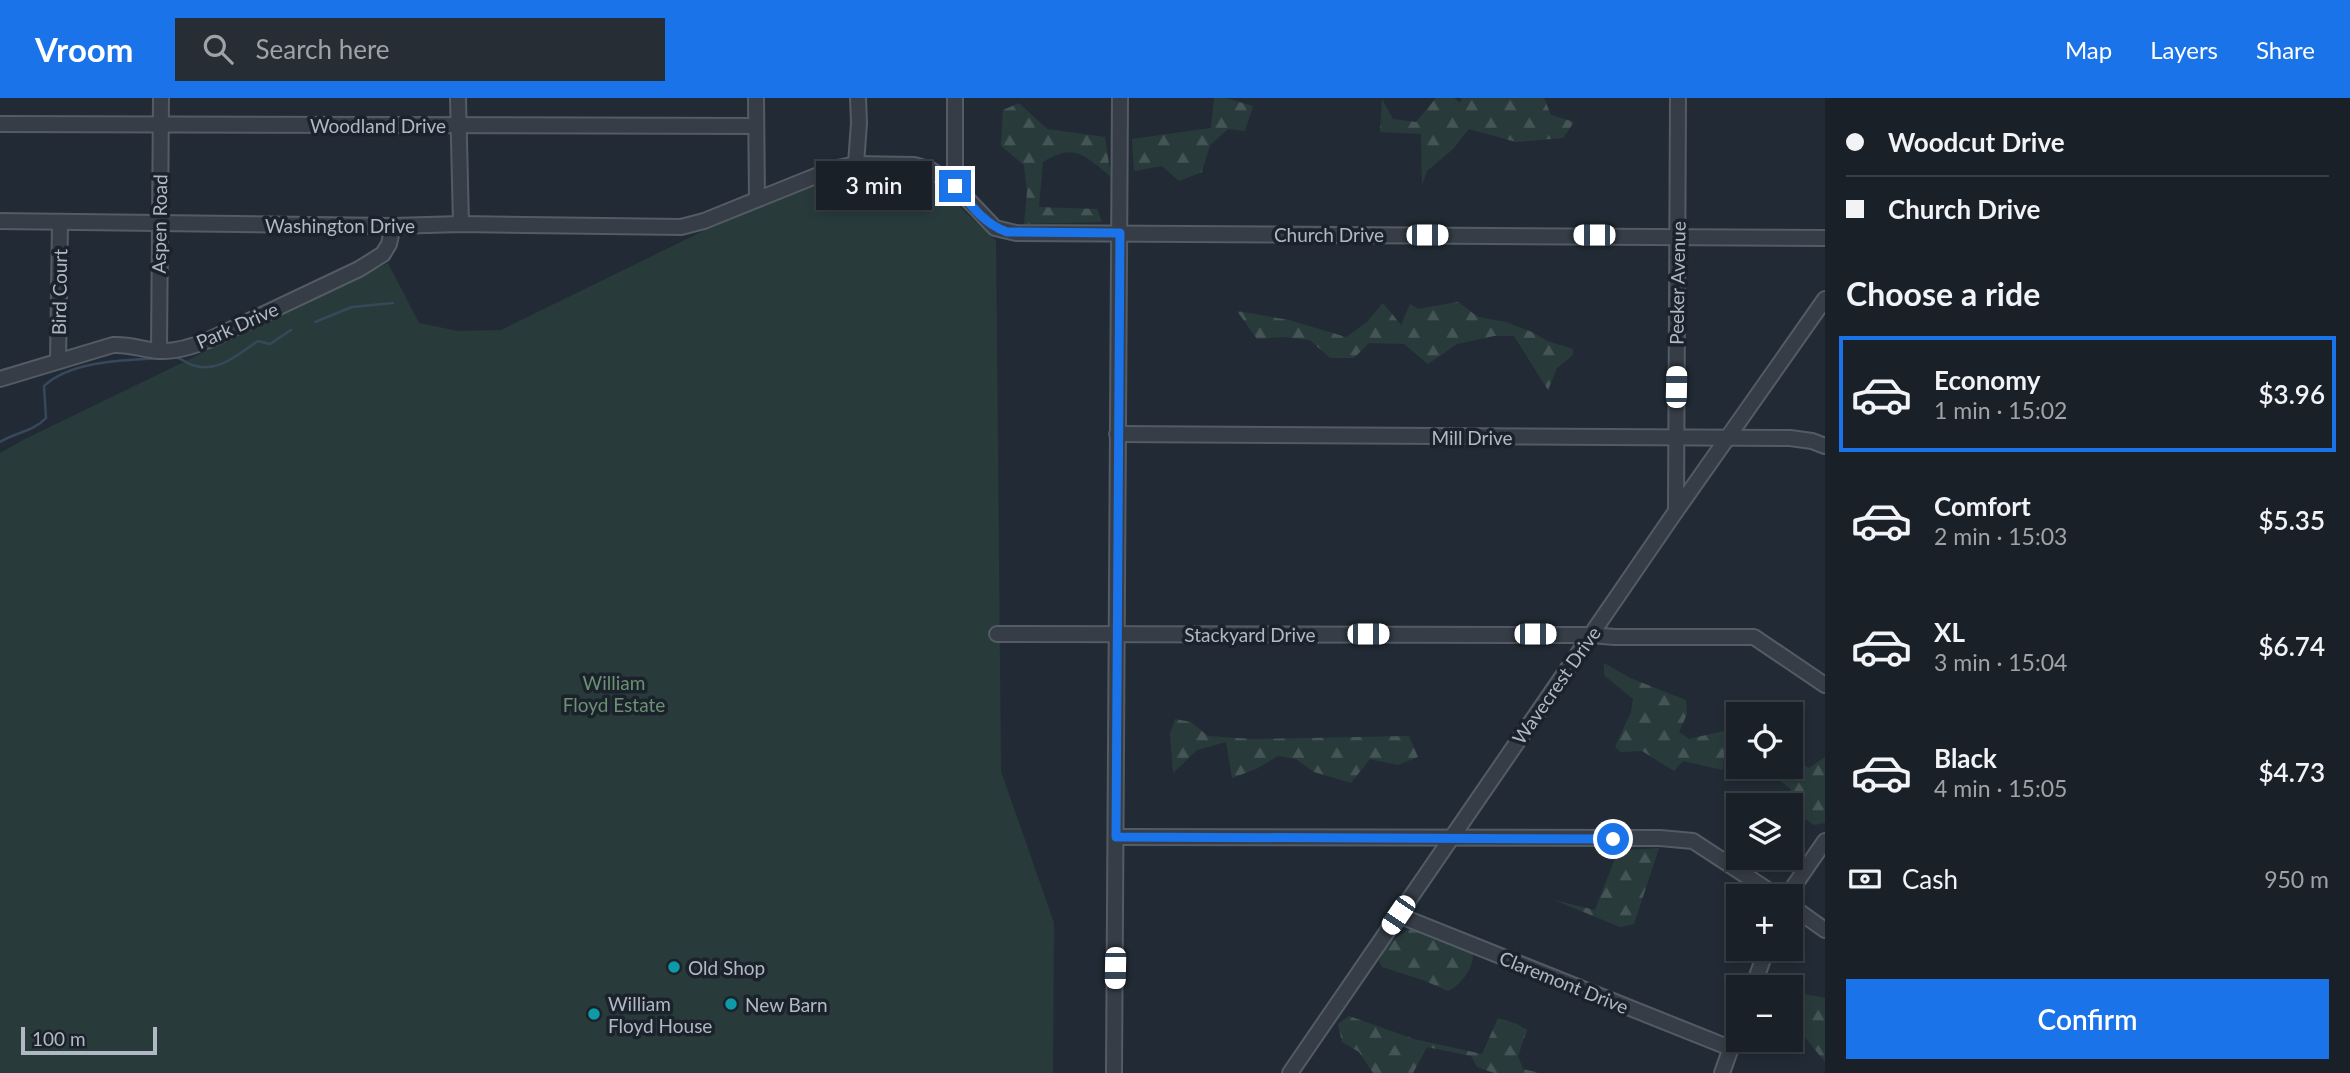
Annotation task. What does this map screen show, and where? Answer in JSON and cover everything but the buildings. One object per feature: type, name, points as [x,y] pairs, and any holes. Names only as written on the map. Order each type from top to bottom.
[{"type":"street","name":"Aspen Road","points":[[159,351],[161,98]]},
{"type":"street","points":[[458,98],[461,224]]},
{"type":"street","points":[[756,98],[757,199]]},
{"type":"street","points":[[856,164],[858,98]]},
{"type":"street","points":[[955,98],[955,186]]},
{"type":"street","points":[[1114,1073],[1120,98]]},
{"type":"street","name":"Peeker Avenue","points":[[1676,511],[1678,98]]},
{"type":"street","name":"Woodland Drive","points":[[0,124],[756,126]]},
{"type":"street","name":"Church Drive","points":[[757,199],[833,169],[856,164],[914,165],[931,170],[955,186],[985,220],[995,228],[1007,232],[1825,238]]},
{"type":"street","name":"Washington Drive","points":[[0,221],[681,227],[704,221],[757,199]]},
{"type":"street","name":"Bird Court","points":[[58,361],[60,223]]},
{"type":"street","name":"Park Drive","points":[[0,379],[113,345],[130,344],[159,351],[192,346],[209,340],[359,269],[383,254],[389,244],[393,226]]},
{"type":"street","name":"Wavecrest Drive","points":[[1290,1073],[1590,635],[1825,299]]},
{"type":"street","name":"Mill Drive","points":[[1118,434],[1790,438],[1812,440],[1825,446]]},
{"type":"street","name":"Stackyard Drive","points":[[997,634],[1755,637],[1825,685]]},
{"type":"street","points":[[1116,837],[1660,838],[1693,841],[1759,884]]},
{"type":"street","points":[[1795,884],[1825,841]]},
{"type":"street","points":[[1803,914],[1825,930]]},
{"type":"street","name":"Claremont Drive","points":[[1398,915],[1726,1046]]},
{"type":"street","points":[[1722,1073],[1729,1052]]},
{"type":"green space","points":[[1214,98],[1225,98],[1253,106],[1245,131],[1228,129],[1210,145],[1202,172],[1179,181],[1162,166],[1134,171],[1132,139],[1211,128]]},
{"type":"green space","points":[[1436,98],[1454,98],[1460,103],[1462,98],[1544,98],[1551,115],[1574,122],[1563,138],[1516,142],[1469,129],[1453,149],[1427,171],[1422,185],[1421,134],[1380,132],[1382,99],[1393,119],[1416,122]]},
{"type":"green space","points":[[1019,103],[1047,129],[1105,137],[1111,177],[1079,154],[1072,152],[1054,156],[1043,162],[1039,207],[1097,209],[1102,222],[1024,224],[1027,192],[1024,165],[1001,146],[1003,110]]},
{"type":"green space","name":"William Floyd Estate","points":[[904,171],[926,175],[996,241],[1001,771],[1054,923],[1053,1073],[0,1073],[0,453],[388,263],[419,323],[458,331],[501,330],[738,214],[837,173]]},
{"type":"green space","points":[[1458,302],[1478,317],[1506,322],[1547,341],[1573,349],[1573,355],[1557,368],[1548,390],[1514,336],[1494,336],[1457,344],[1428,364],[1404,344],[1369,343],[1354,358],[1330,358],[1310,340],[1284,337],[1257,339],[1237,311],[1289,320],[1346,337],[1366,323],[1383,303],[1401,325],[1410,304],[1418,309]]},
{"type":"green space","points":[[1604,663],[1630,678],[1686,700],[1687,714],[1679,732],[1689,739],[1726,730],[1723,770],[1683,761],[1674,771],[1642,751],[1621,752],[1615,747],[1631,712],[1633,699],[1604,675]]},
{"type":"green space","points":[[1175,719],[1191,722],[1208,736],[1253,739],[1409,736],[1418,757],[1398,765],[1370,759],[1351,783],[1314,772],[1296,759],[1278,756],[1256,769],[1232,778],[1226,742],[1197,750],[1173,773],[1170,734]]},
{"type":"green space","points":[[1825,757],[1825,823],[1814,825],[1803,819],[1803,793],[1790,793],[1791,789],[1777,779],[1803,779],[1803,764],[1809,768]]},
{"type":"green space","points":[[1659,848],[1634,924],[1620,927],[1554,900],[1595,910],[1618,851]]},
{"type":"green space","points":[[1409,929],[1473,954],[1469,971],[1457,985],[1448,991],[1382,967],[1379,961],[1387,946]]},
{"type":"green space","points":[[1803,994],[1825,998],[1825,1062],[1804,1036]]},
{"type":"green space","points":[[1349,1016],[1414,1039],[1482,1054],[1498,1018],[1527,1030],[1518,1056],[1523,1069],[1540,1073],[1494,1073],[1477,1067],[1471,1056],[1427,1047],[1413,1073],[1373,1073],[1359,1052],[1342,1042],[1338,1024]]},
{"type":"waterway","points":[[315,322],[352,307],[393,303]]},
{"type":"waterway","points":[[172,357],[201,367],[219,365],[258,341],[270,344],[291,330]]},
{"type":"waterway","points":[[0,442],[36,426],[46,418],[44,386],[56,377],[101,363],[165,358]]},
{"type":"place","name":"Old Shop","points":[[674,967]]},
{"type":"place","name":"New Barn","points":[[731,1004]]},
{"type":"place","name":"William Floyd House","points":[[594,1014]]},
{"type":"route","points":[[955,186],[985,220],[995,228],[1007,232],[1120,233],[1116,837],[1613,839]]}]
